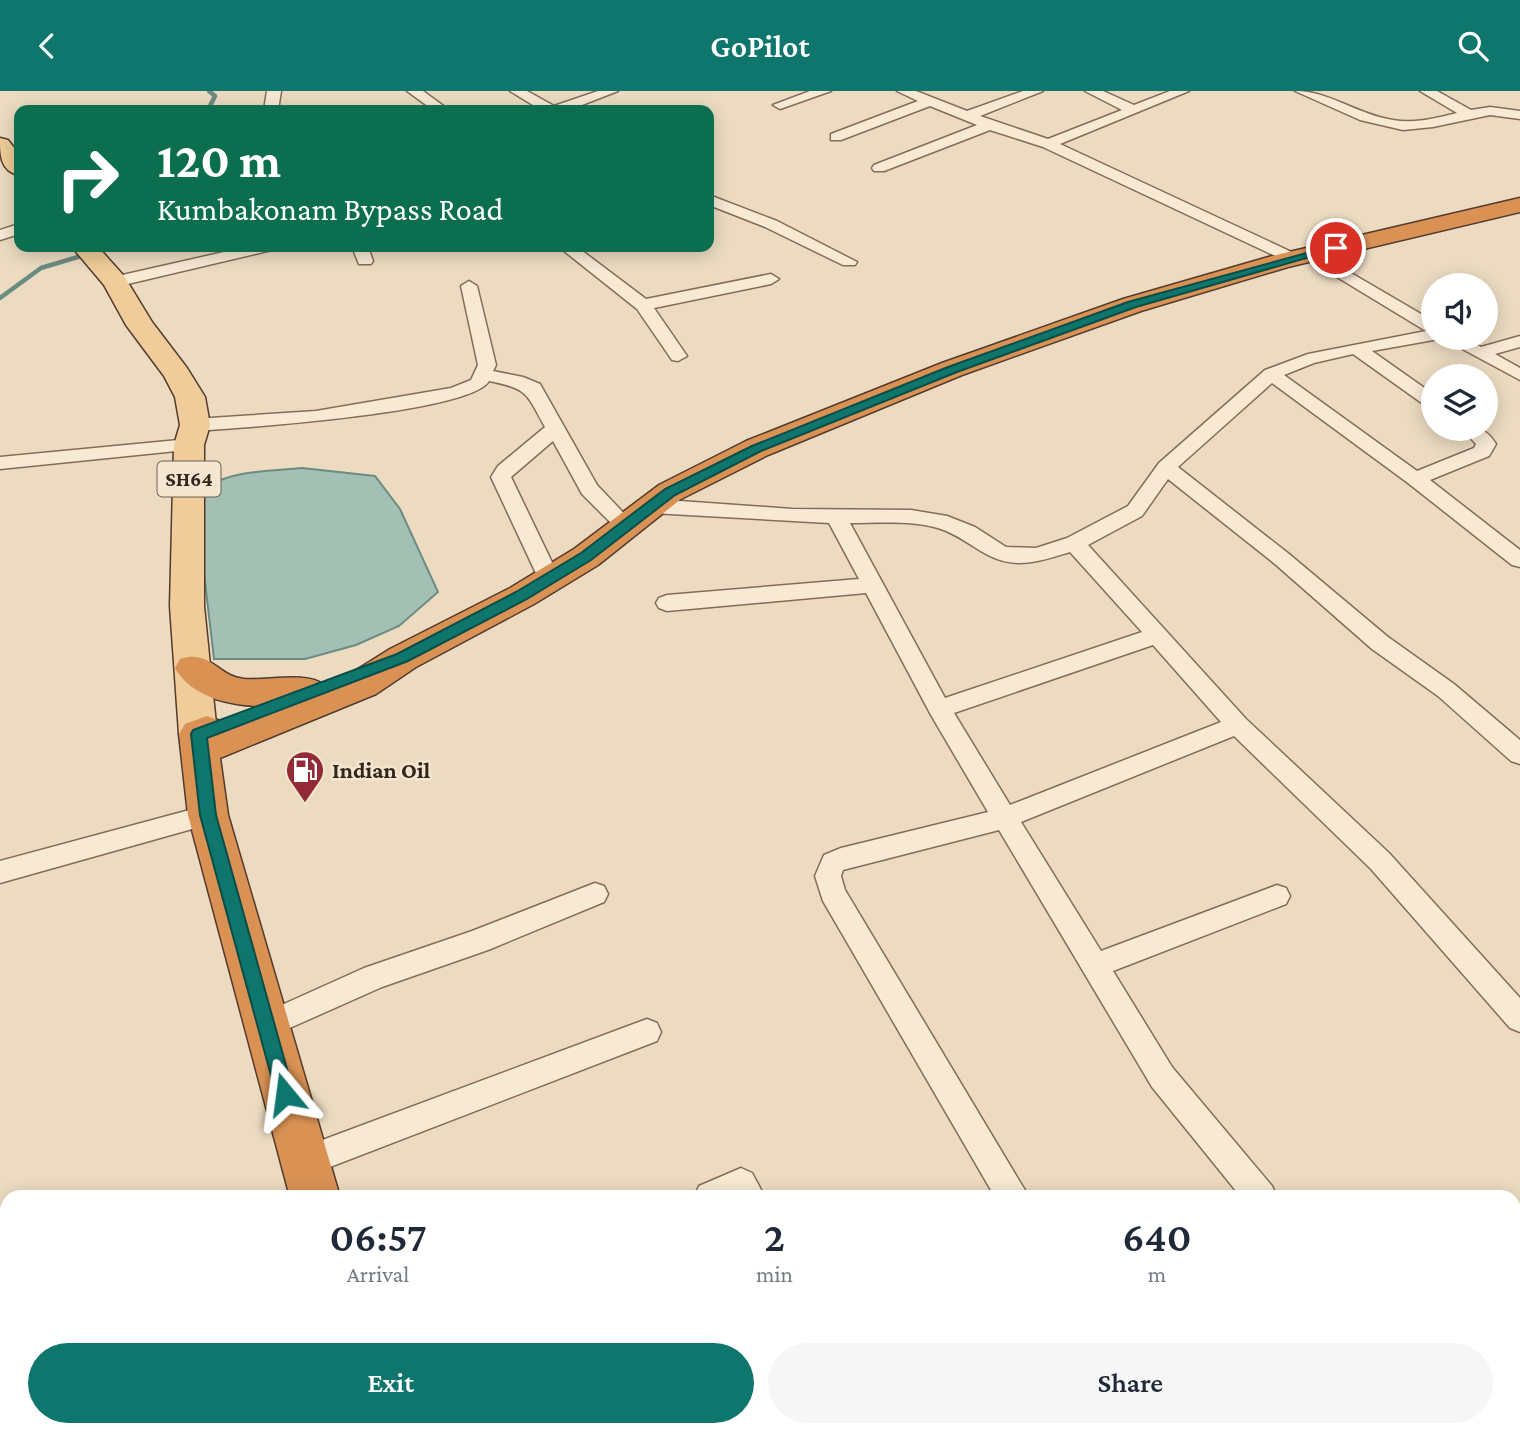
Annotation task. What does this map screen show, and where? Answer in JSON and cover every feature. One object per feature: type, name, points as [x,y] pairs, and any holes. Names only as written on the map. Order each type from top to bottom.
[{"type":"highway","points":[[309,1180],[265,1026],[207,804],[199,742],[306,701],[363,684],[403,658],[586,557],[670,492],[757,449],[952,369],[1132,305],[1301,256],[1520,205]]},
{"type":"highway","points":[[193,668],[227,689],[243,694],[306,701]]},
{"type":"highway","points":[[207,804],[245,754],[306,701]]},
{"type":"main road","points":[[0,145],[14,162]]},
{"type":"main road","name":"SH64","points":[[89,252],[114,282],[190,397],[192,435],[187,606],[199,742]]},
{"type":"street","points":[[414,91],[435,105]]},
{"type":"street","points":[[517,91],[544,105]]},
{"type":"street","points":[[569,105],[611,91]]},
{"type":"street","points":[[780,105],[824,91]]},
{"type":"street","points":[[904,91],[990,125],[1048,144],[1301,256],[1421,321]]},
{"type":"street","points":[[967,116],[1036,91]]},
{"type":"street","points":[[1093,91],[1134,110]]},
{"type":"street","points":[[1048,144],[1182,91]]},
{"type":"street","points":[[1427,91],[1469,114]]},
{"type":"street","points":[[1309,92],[1397,125],[1499,110],[1520,115]]},
{"type":"street","points":[[835,137],[929,102]]},
{"type":"street","points":[[879,168],[990,125]]},
{"type":"street","points":[[714,202],[771,225],[849,262]]},
{"type":"street","points":[[114,282],[244,252]]},
{"type":"street","points":[[574,252],[643,305],[678,356]]},
{"type":"street","points":[[643,305],[771,279]]},
{"type":"street","points":[[0,463],[316,417],[456,393],[479,383],[485,375],[487,365],[470,286]]},
{"type":"street","points":[[652,506],[837,518],[911,517],[940,521],[968,532],[999,552],[1013,556],[1037,555],[1074,543],[1135,511],[1166,467],[1271,374],[1308,359],[1421,337]]},
{"type":"street","points":[[1480,353],[1520,341]]},
{"type":"street","points":[[1356,348],[1421,394]]},
{"type":"street","points":[[1474,350],[1520,375]]},
{"type":"street","points":[[1271,374],[1415,479],[1519,560]]},
{"type":"street","points":[[485,375],[517,381],[533,388],[589,489],[626,526]]},
{"type":"street","points":[[549,579],[501,477],[505,470],[555,429]]},
{"type":"street","points":[[1415,479],[1482,452],[1486,444],[1484,441]]},
{"type":"street","points":[[1166,467],[1282,559],[1380,643],[1446,690],[1520,754]]},
{"type":"street","points":[[837,518],[939,709],[1162,1077],[1255,1190]]},
{"type":"street","points":[[1074,543],[1238,726],[1380,861],[1520,1019]]},
{"type":"street","points":[[667,603],[875,585]]},
{"type":"street","points":[[939,709],[1156,636]]},
{"type":"street","points":[[1009,1190],[832,893],[828,876],[833,863],[850,856],[1004,817],[1238,726]]},
{"type":"street","points":[[0,872],[207,804]]},
{"type":"street","points":[[265,1026],[374,977],[478,941],[596,894]]},
{"type":"street","points":[[1094,965],[1277,896]]},
{"type":"street","points":[[309,1180],[647,1033]]},
{"type":"street","points":[[727,1190],[741,1184],[745,1190]]},
{"type":"shaded area","points":[[302,468],[375,476],[400,509],[438,592],[399,626],[356,645],[305,659],[214,659],[197,513],[207,486],[242,474]]},
{"type":"waterway","points":[[209,91],[215,96],[210,105]]},
{"type":"waterway","points":[[0,298],[41,268],[94,252]]},
{"type":"place","name":"Indian Oil","points":[[305,804]]},
{"type":"route","points":[[285,1094],[208,815],[198,734],[403,658],[522,596],[586,557],[670,492],[757,449],[952,369],[1132,305],[1281,261],[1336,248]]}]
